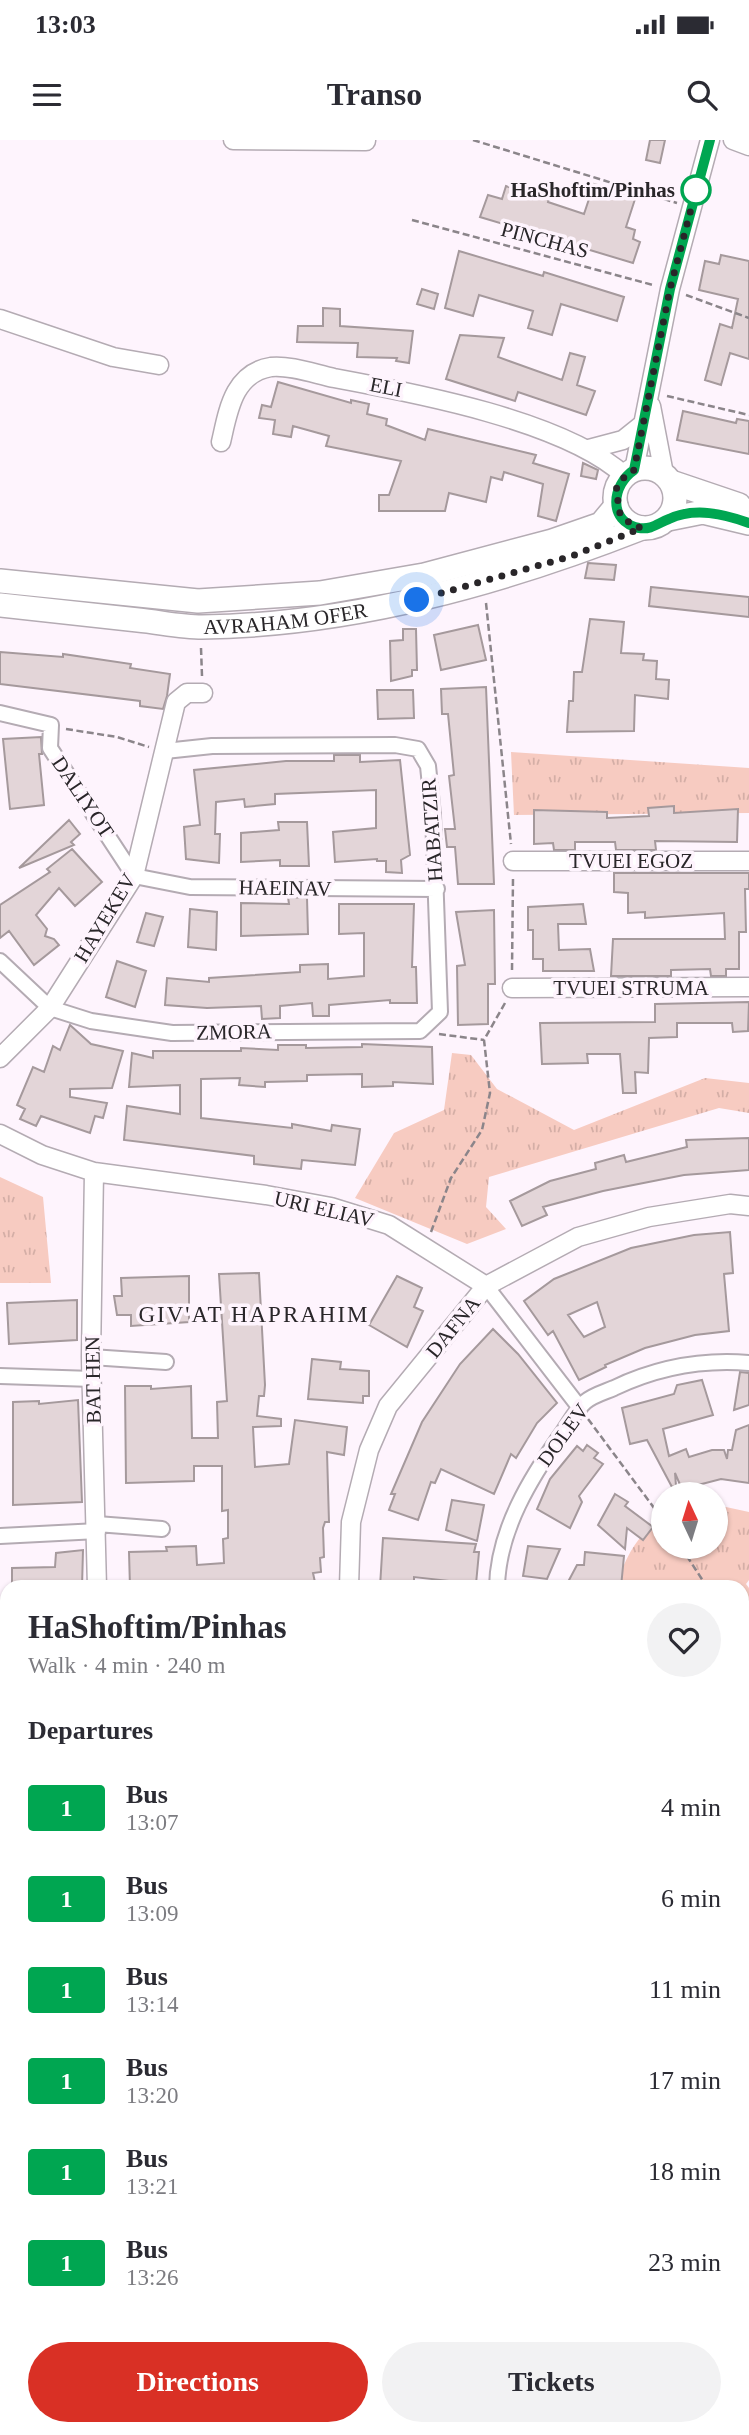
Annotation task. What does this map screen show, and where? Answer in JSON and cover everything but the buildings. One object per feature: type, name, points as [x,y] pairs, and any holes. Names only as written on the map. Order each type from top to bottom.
[{"type":"street","points":[[233,140],[366,141]]},
{"type":"street","points":[[710,140],[670,289],[643,424],[630,473],[616,489],[616,506],[625,521],[642,528],[651,528],[668,519],[704,512],[749,523]]},
{"type":"street","points":[[733,140],[749,146]]},
{"type":"street","points":[[0,319],[113,357],[159,365]]},
{"type":"street","name":"ELI","points":[[221,442],[230,400],[242,381],[270,367],[415,393],[534,428],[589,449],[630,473]]},
{"type":"street","points":[[649,392],[667,478],[676,502],[668,519]]},
{"type":"street","points":[[589,449],[623,440],[643,424]]},
{"type":"street","points":[[630,473],[654,470],[667,478],[749,508]]},
{"type":"street","name":"AVRAHAM OFER","points":[[0,581],[198,601],[320,593],[424,575],[552,541],[601,524],[616,506]]},
{"type":"street","name":"AVRAHAM OFER","points":[[0,605],[200,627],[339,616],[417,600],[572,556],[642,528]]},
{"type":"street","name":"HAYEKEV","points":[[0,1058],[50,1008],[134,876],[176,702],[187,693],[203,693]]},
{"type":"street","name":"DALIYOT","points":[[0,713],[51,725],[50,748],[134,876]]},
{"type":"street","name":"HABATZIR","points":[[166,751],[212,746],[395,745],[418,750],[428,766],[437,890],[440,1012],[420,1031]]},
{"type":"street","name":"TVUEI EGOZ","points":[[513,861],[749,861]]},
{"type":"street","name":"HAEINAV","points":[[134,876],[190,887],[437,890]]},
{"type":"street","points":[[0,961],[50,1008]]},
{"type":"street","name":"TVUEI STRUMA","points":[[512,988],[749,987]]},
{"type":"street","name":"ZMORA","points":[[50,1008],[91,1021],[172,1033],[420,1031]]},
{"type":"street","name":"URI ELIAV","points":[[0,1134],[43,1155],[94,1172],[191,1183],[331,1207],[389,1225],[486,1286],[580,1408]]},
{"type":"street","name":"BAT HEN","points":[[94,1172],[91,1357],[97,1580]]},
{"type":"street","name":"DAFNA","points":[[349,1580],[351,1522],[369,1450],[388,1406],[486,1286],[578,1237],[649,1217],[730,1204],[749,1206]]},
{"type":"street","points":[[91,1357],[166,1362]]},
{"type":"street","name":"DOLEV","points":[[496,1580],[512,1515],[543,1460],[587,1400],[634,1378],[673,1366],[715,1360],[749,1363]]},
{"type":"street","points":[[0,1376],[93,1379]]},
{"type":"street","points":[[0,1536],[97,1527],[162,1529]]},
{"type":"path","points":[[473,140],[691,207]]},
{"type":"path","name":"PINCHAS","points":[[412,220],[670,289],[749,318]]},
{"type":"path","points":[[649,392],[749,415]]},
{"type":"path","points":[[426,1248],[451,1178],[482,1130],[490,1093],[484,1040],[512,988],[513,861],[484,581]]},
{"type":"path","points":[[200,627],[203,693]]},
{"type":"path","points":[[51,725],[117,737],[166,751]]},
{"type":"path","points":[[420,1031],[484,1040]]},
{"type":"path","points":[[580,1408],[651,1504]]},
{"type":"path","points":[[689,1559],[702,1580]]},
{"type":"green space","points":[[511,752],[749,768],[749,813],[514,815]]},
{"type":"green space","points":[[452,1053],[471,1055],[497,1089],[574,1130],[705,1078],[749,1083],[749,1113],[719,1108],[489,1177],[486,1207],[506,1229],[467,1244],[355,1198],[394,1133],[444,1110]]},
{"type":"green space","points":[[0,1177],[43,1197],[51,1283],[0,1283]]},
{"type":"green space","points":[[728,1507],[749,1512],[749,1580],[618,1580],[633,1548],[651,1528],[651,1559],[728,1559]]},
{"type":"bus line","name":"1","points":[[710,140],[670,289],[634,470],[620,482],[615,498],[616,506],[625,521],[642,528],[651,528],[686,514],[704,512],[749,523]]},
{"type":"place","name":"HaShoftim/Pinhas","points":[[696,190]]},
{"type":"district","name":"GIV'AT HAPRAHIM","points":[[254,1314]]},
{"type":"route","points":[[417,600],[572,556],[642,528],[625,521],[620,514],[616,506],[616,489],[625,476],[634,470],[670,289],[696,190]]}]
